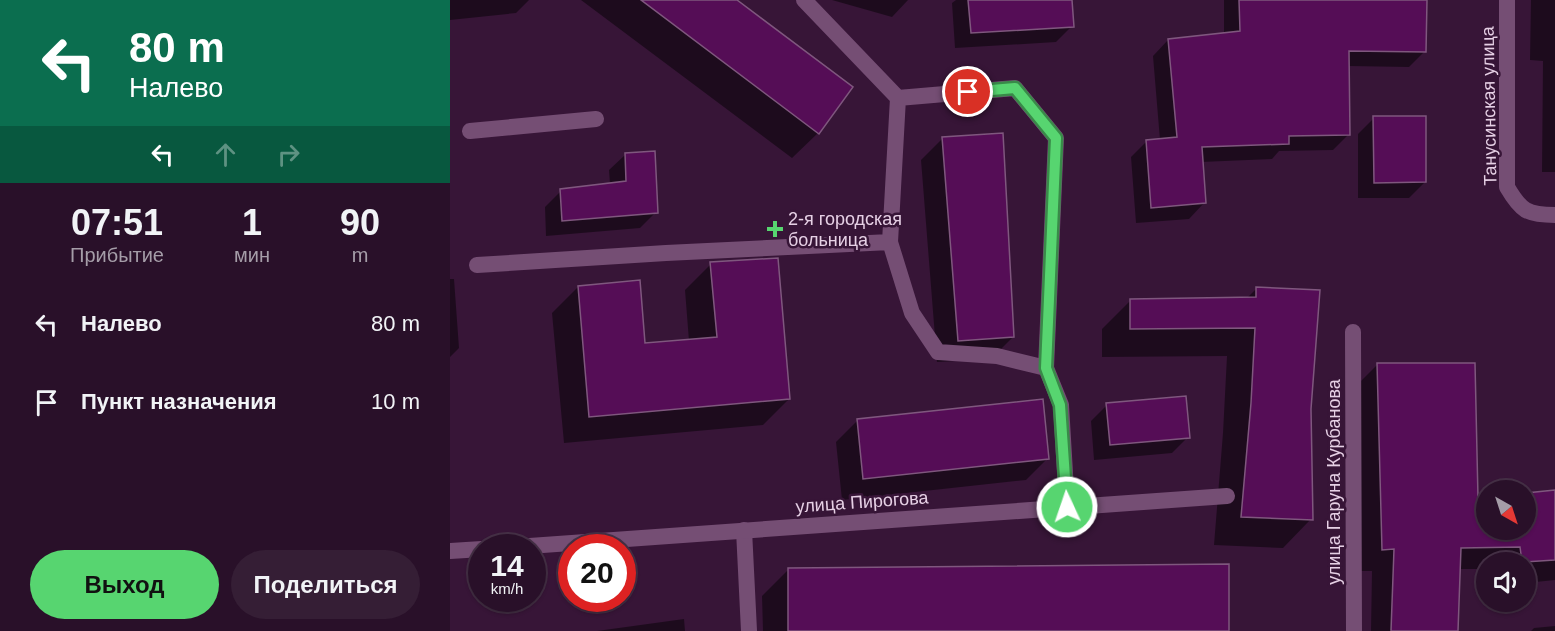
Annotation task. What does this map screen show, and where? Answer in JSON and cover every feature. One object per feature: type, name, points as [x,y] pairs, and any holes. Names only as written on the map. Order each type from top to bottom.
[{"type":"street","points":[[804,0],[898,98],[890,242],[912,313],[938,352],[997,356],[1046,368]]},
{"type":"street","name":"Танусинская улица","points":[[1507,0],[1507,187],[1518,205],[1535,215],[1555,215]]},
{"type":"street","points":[[898,98],[1015,88],[1056,138],[1046,368],[1060,405],[1067,507]]},
{"type":"street","points":[[470,131],[596,119]]},
{"type":"street","points":[[477,265],[890,242]]},
{"type":"street","name":"улица Гаруна Курбанова","points":[[1353,332],[1354,631]]},
{"type":"street","name":"улица Пирогова","points":[[546,545],[1227,496]]},
{"type":"street","points":[[744,530],[749,631]]},
{"type":"street","points":[[450,551],[468,550]]},
{"type":"building","points":[[641,0],[737,0],[853,87],[819,134]]},
{"type":"building","points":[[968,0],[1072,0],[1074,27],[971,33]]},
{"type":"building","points":[[1239,0],[1427,0],[1426,52],[1349,51],[1350,135],[1289,136],[1289,144],[1202,147],[1206,203],[1151,208],[1146,140],[1177,137],[1168,39],[1240,31]]},
{"type":"building","points":[[1373,116],[1426,116],[1426,182],[1374,183]]},
{"type":"building","points":[[1003,133],[1014,337],[958,341],[942,137]]},
{"type":"building","points":[[655,151],[658,213],[562,221],[560,189],[626,181],[625,153]]},
{"type":"building","points":[[778,258],[790,399],[589,417],[578,286],[640,280],[645,343],[717,337],[710,262]]},
{"type":"building","points":[[1256,287],[1320,290],[1311,409],[1313,520],[1241,517],[1255,328],[1130,329],[1130,299],[1256,297]]},
{"type":"building","points":[[1377,363],[1475,363],[1478,480],[1476,540],[1536,540],[1536,492],[1555,490],[1555,560],[1536,561],[1536,552],[1521,552],[1520,547],[1461,548],[1458,631],[1391,631],[1394,549],[1382,550]]},
{"type":"building","points":[[1186,396],[1190,438],[1110,445],[1106,403]]},
{"type":"building","points":[[1043,399],[1049,459],[863,479],[857,419]]},
{"type":"building","points":[[1229,564],[1229,631],[788,631],[788,568]]},
{"type":"place","name":"2-я городская больница","points":[[775,229]]},
{"type":"route","points":[[968,92],[1015,88],[1056,138],[1046,368],[1060,405],[1067,507]]}]
